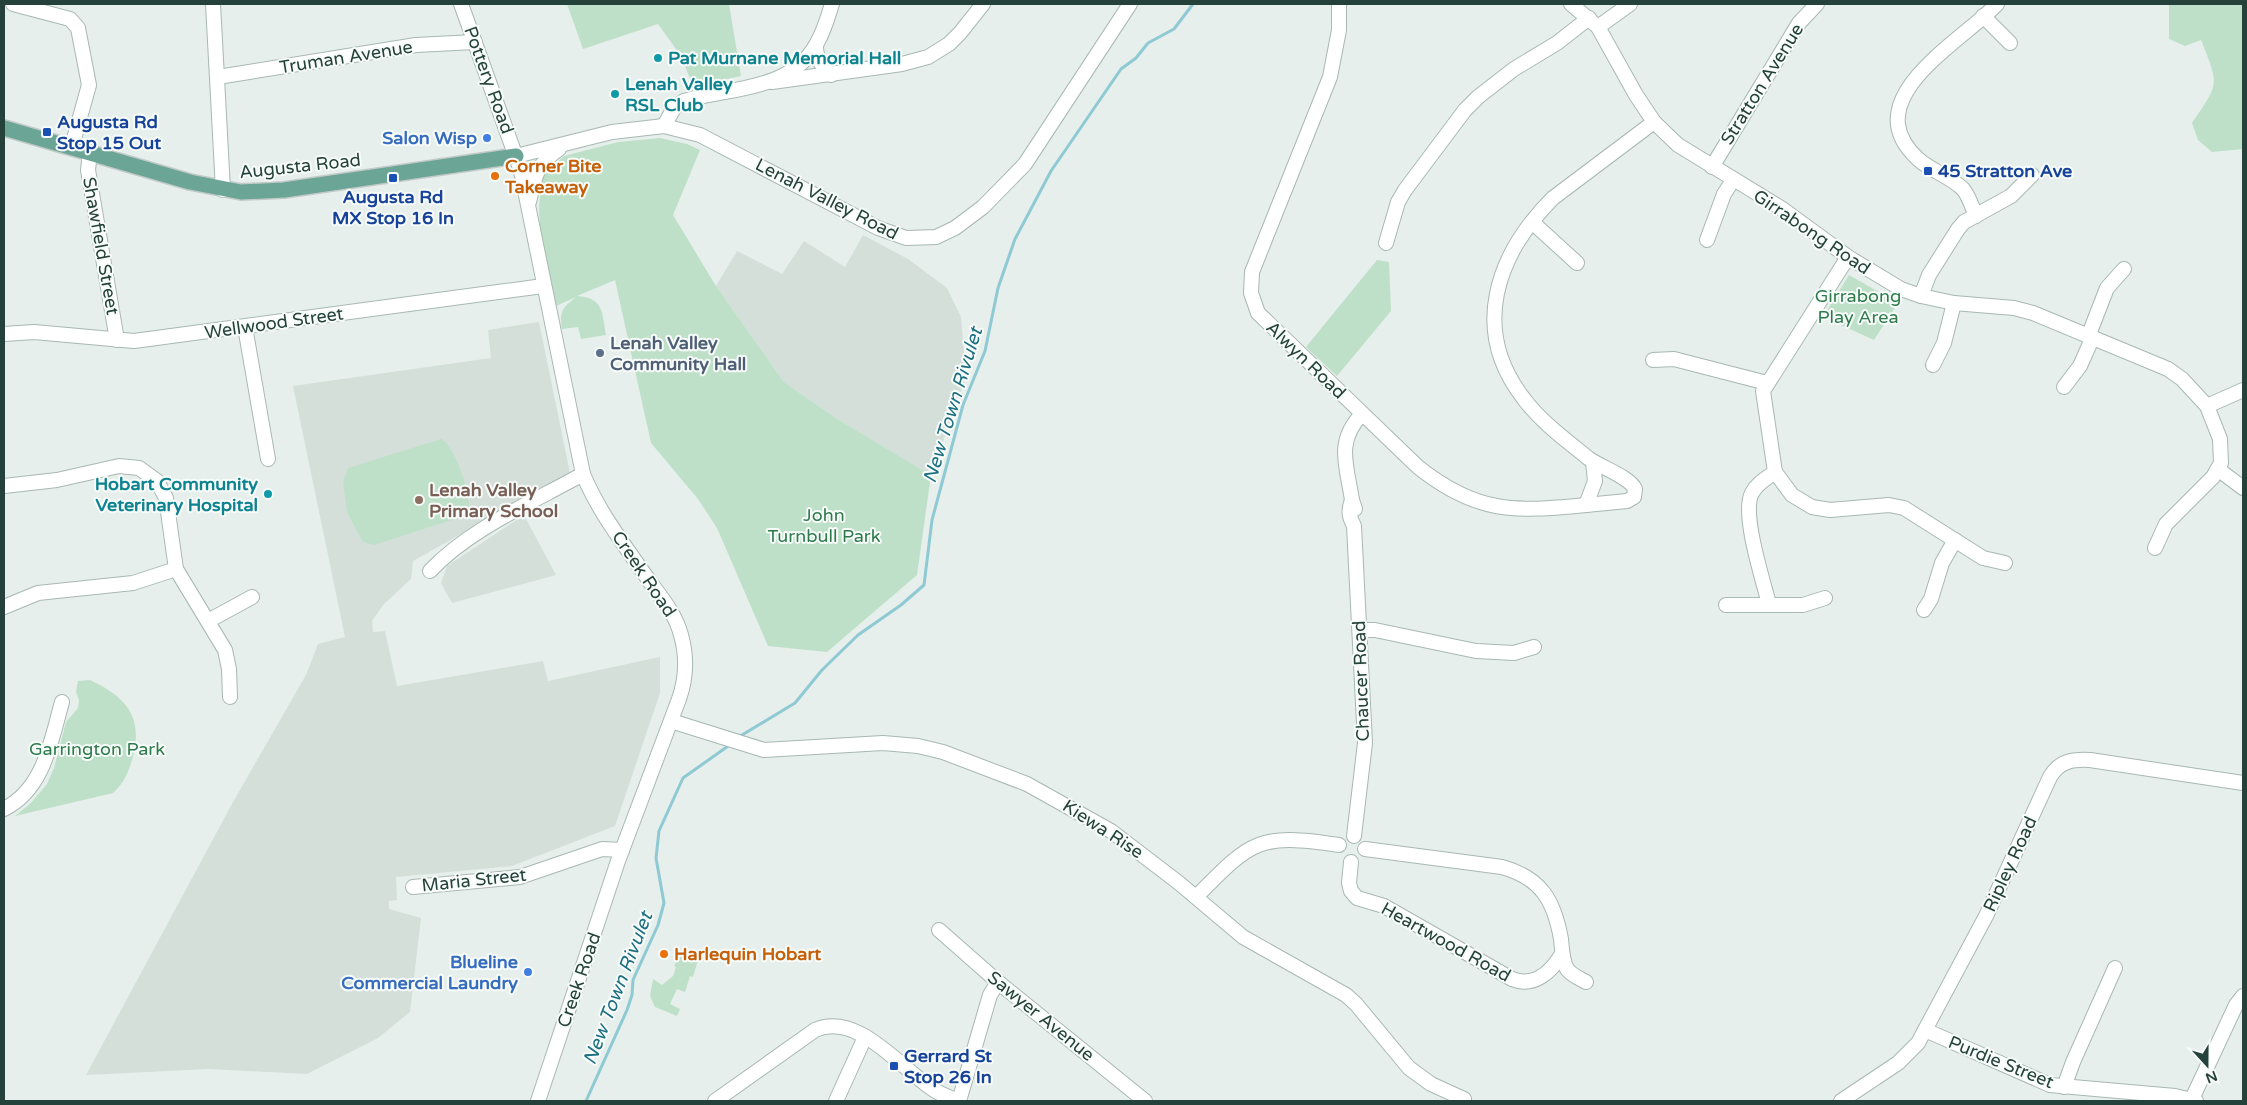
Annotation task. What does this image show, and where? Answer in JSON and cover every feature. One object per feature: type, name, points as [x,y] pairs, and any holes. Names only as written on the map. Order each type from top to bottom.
[{"type":"main road","name":"Augusta Road","points":[[4,128],[223,190],[255,193],[516,156]]},
{"type":"street","points":[[12,4],[63,10],[78,28],[89,85],[72,146]]},
{"type":"street","points":[[213,4],[223,190]]},
{"type":"street","name":"Pottery Road","points":[[461,4],[516,156]]},
{"type":"street","points":[[831,76],[822,67],[816,55],[816,46],[832,4]]},
{"type":"street","points":[[664,126],[674,108],[684,101],[772,82],[831,76],[902,64],[928,57],[960,33],[983,4]]},
{"type":"street","name":"Lenah Valley Road","points":[[516,156],[612,132],[664,126],[700,135],[885,230],[913,239],[936,237],[955,228],[983,207],[1025,164],[1130,4]]},
{"type":"street","name":"Alwyn Road","points":[[1339,4],[1339,30],[1330,77],[1257,260],[1250,283],[1254,304],[1265,322],[1431,478],[1478,503],[1512,510],[1627,502],[1634,497],[1636,493],[1630,483],[1593,462]]},
{"type":"street","name":"Girrabong Road","points":[[1571,4],[1593,23],[1654,122],[1678,145],[1781,208],[1848,257],[1885,281],[1921,296],[1954,303],[2014,308],[2033,313],[2168,369],[2182,379],[2207,406],[2220,439],[2222,454],[2219,470]]},
{"type":"street","points":[[1386,242],[1398,202],[1405,190],[1465,110],[1494,83],[1557,43],[1630,4]]},
{"type":"street","name":"Stratton Avenue","points":[[1712,167],[1799,23],[1816,4]]},
{"type":"street","points":[[1976,216],[1962,188],[1926,166],[1909,150],[1899,129],[1899,117],[1904,95],[1917,75],[1997,4]]},
{"type":"street","points":[[1983,16],[2010,43]]},
{"type":"street","name":"Truman Avenue","points":[[218,77],[416,45],[475,42]]},
{"type":"street","points":[[772,82],[802,61],[816,46]]},
{"type":"street","points":[[1586,505],[1595,482],[1593,462],[1548,425],[1524,400],[1511,379],[1500,355],[1495,326],[1497,287],[1502,269],[1532,222],[1552,198],[1654,122]]},
{"type":"street","name":"Lenah Valley Road","points":[[528,208],[538,168],[546,158],[568,143]]},
{"type":"street","name":"Shawfield Street","points":[[90,152],[88,170],[118,340]]},
{"type":"street","name":"Creek Road","points":[[516,156],[583,474],[601,510],[667,605],[679,627],[684,650],[685,677],[672,721],[622,850],[538,1101]]},
{"type":"street","points":[[1921,296],[1929,275],[1952,237],[1964,222],[2011,196],[2032,175]]},
{"type":"street","points":[[1706,240],[1724,194],[1733,180]]},
{"type":"street","points":[[1532,222],[1577,263]]},
{"type":"street","points":[[1848,257],[1767,383],[1764,391],[1763,400],[1775,472],[1792,495],[1812,506],[1830,510],[1896,506],[1913,512],[1983,558],[2005,563]]},
{"type":"street","points":[[2064,387],[2080,366],[2107,288],[2124,269]]},
{"type":"street","name":"Wellwood Street","points":[[4,334],[34,332],[134,341],[544,286]]},
{"type":"street","points":[[1933,365],[1944,343],[1954,303]]},
{"type":"street","points":[[246,327],[268,459]]},
{"type":"street","points":[[1653,360],[1674,358],[1767,383]]},
{"type":"street","points":[[2207,406],[2243,390]]},
{"type":"street","name":"Chaucer Road","points":[[1354,836],[1365,743],[1354,526],[1357,519],[1352,500],[1345,440],[1352,425],[1362,414]]},
{"type":"street","points":[[4,486],[57,480],[119,466],[139,468],[157,481],[166,498],[176,569],[225,650],[228,659],[230,697]]},
{"type":"street","points":[[2155,548],[2166,524],[2219,470],[2243,488]]},
{"type":"street","points":[[1769,604],[1753,538],[1749,506],[1750,498],[1756,487],[1775,472]]},
{"type":"street","points":[[430,571],[446,554],[504,518],[583,474]]},
{"type":"street","points":[[1924,610],[1932,599],[1942,563],[1955,540]]},
{"type":"street","points":[[4,607],[38,593],[133,583],[176,569]]},
{"type":"street","points":[[208,621],[252,597]]},
{"type":"street","points":[[1726,605],[1802,604],[1825,598]]},
{"type":"street","points":[[1360,630],[1375,630],[1476,651],[1514,653],[1534,646]]},
{"type":"street","points":[[4,809],[21,798],[40,772],[62,702]]},
{"type":"street","name":"Kiewa Rise","points":[[672,721],[749,747],[764,750],[793,750],[883,743],[932,748],[1027,784],[1095,821],[1130,844],[1196,897],[1232,929],[1250,941],[1346,995],[1356,1004],[1409,1068],[1431,1084],[1464,1099]]},
{"type":"street","name":"Ripley Road","points":[[1841,1101],[1905,1057],[1918,1043],[1986,916],[2050,777],[2056,768],[2070,761],[2090,760],[2243,782]]},
{"type":"street","points":[[1338,845],[1346,837],[1354,836],[1362,841],[1365,849]]},
{"type":"street","points":[[1196,897],[1239,855],[1262,843],[1287,839],[1338,845]]},
{"type":"street","points":[[1338,845],[1340,856],[1351,862],[1359,859],[1365,849]]},
{"type":"street","name":"Maria Street","points":[[413,887],[520,877],[602,849],[622,850]]},
{"type":"street","points":[[1365,849],[1502,867],[1518,871],[1533,880],[1544,891],[1553,906],[1562,954],[1567,968],[1575,976],[1586,982]]},
{"type":"street","name":"Heartwood Road","points":[[1351,862],[1349,883],[1351,891],[1357,898],[1384,906],[1521,983],[1538,979],[1555,966],[1562,954]]},
{"type":"street","name":"Sawyer Avenue","points":[[939,930],[998,982],[1145,1101]]},
{"type":"street","points":[[2064,1087],[2073,1062],[2115,968]]},
{"type":"street","points":[[715,1101],[822,1027],[842,1026],[856,1030],[934,1090],[959,1101],[990,995],[998,982]]},
{"type":"street","points":[[2194,1100],[2199,1080],[2236,1005],[2243,996]]},
{"type":"street","name":"Purdie Street","points":[[1925,1030],[2039,1081],[2064,1087],[2175,1096],[2194,1100]]},
{"type":"street","points":[[836,1101],[865,1037]]},
{"type":"shaded area","points":[[863,235],[908,259],[947,288],[961,317],[966,377],[931,475],[836,418],[784,382],[716,286],[737,251],[782,274],[804,241],[845,267]]},
{"type":"shaded area","points":[[539,322],[570,473],[413,561],[411,579],[383,605],[372,621],[373,632],[385,631],[397,686],[543,661],[548,681],[660,657],[660,693],[615,826],[512,866],[396,877],[397,900],[389,901],[389,909],[421,918],[410,1012],[378,1038],[307,1074],[208,1069],[86,1075],[233,802],[306,675],[318,644],[345,637],[293,386],[491,358],[488,330]]},
{"type":"shaded area","points":[[524,515],[556,575],[452,603],[441,583],[447,566]]},
{"type":"green space","points":[[567,4],[729,4],[741,76],[693,86],[681,56],[658,24],[583,49]]},
{"type":"green space","points":[[2169,4],[2243,4],[2243,149],[2212,152],[2198,140],[2192,123],[2212,91],[2213,75],[2201,40],[2185,46],[2169,39]]},
{"type":"green space","name":"John Turnbull Park","points":[[660,138],[687,144],[700,150],[673,215],[716,286],[784,382],[836,418],[931,475],[917,575],[827,652],[768,646],[717,528],[698,499],[651,443],[615,280],[577,296],[586,297],[597,303],[602,313],[606,335],[581,339],[578,327],[562,329],[561,314],[567,304],[576,297],[556,306],[540,227],[541,177],[564,156],[618,142]]},
{"type":"green space","points":[[1377,260],[1389,262],[1391,311],[1337,376],[1306,347]]},
{"type":"green space","name":"Girrabong Play Area","points":[[1849,275],[1898,303],[1874,340],[1823,317]]},
{"type":"green space","points":[[441,439],[451,449],[464,479],[469,504],[464,516],[374,545],[363,542],[347,512],[343,482],[348,468]]},
{"type":"green space","name":"Garrington Park","points":[[90,680],[114,694],[123,702],[130,711],[134,721],[136,732],[135,745],[125,778],[113,793],[15,816],[31,803],[47,784],[54,768],[66,722],[78,708],[79,700],[76,692],[78,681]]},
{"type":"green space","points":[[682,951],[698,960],[693,977],[690,976],[685,992],[677,989],[670,1004],[680,1009],[677,1016],[655,1007],[650,996],[653,979],[662,985],[673,976],[676,967],[674,966]]},
{"type":"waterway","name":"New Town Rivulet","points":[[737,738],[795,703],[822,670],[858,635],[901,605],[924,585],[932,520],[963,405],[985,351],[998,288],[1015,239],[1051,171],[1121,69],[1136,58],[1148,43],[1174,29],[1193,4]]},
{"type":"waterway","name":"New Town Rivulet","points":[[586,1101],[627,1010],[632,995],[633,980],[658,925],[664,903],[656,858],[659,831],[683,778],[731,744]]},
{"type":"place","name":"Pat Murnane Memorial Hall","points":[[658,58]]},
{"type":"place","name":"Lenah Valley RSL Club","points":[[615,94]]},
{"type":"place","name":"Augusta Rd Stop 15 Out","points":[[47,132]]},
{"type":"place","name":"Salon Wisp","points":[[487,138]]},
{"type":"place","name":"45 Stratton Ave","points":[[1928,171]]},
{"type":"place","name":"Corner Bite Takeaway","points":[[495,176]]},
{"type":"place","name":"Augusta Rd MX Stop 16 In","points":[[393,178]]},
{"type":"place","name":"Lenah Valley Community Hall","points":[[600,353]]},
{"type":"place","name":"Hobart Community Veterinary Hospital","points":[[268,494]]},
{"type":"place","name":"Lenah Valley Primary School","points":[[419,500]]},
{"type":"place","name":"Harlequin Hobart","points":[[664,954]]},
{"type":"place","name":"Blueline Commercial Laundry","points":[[528,972]]},
{"type":"place","name":"Gerrard St Stop 26 In","points":[[894,1066]]}]
